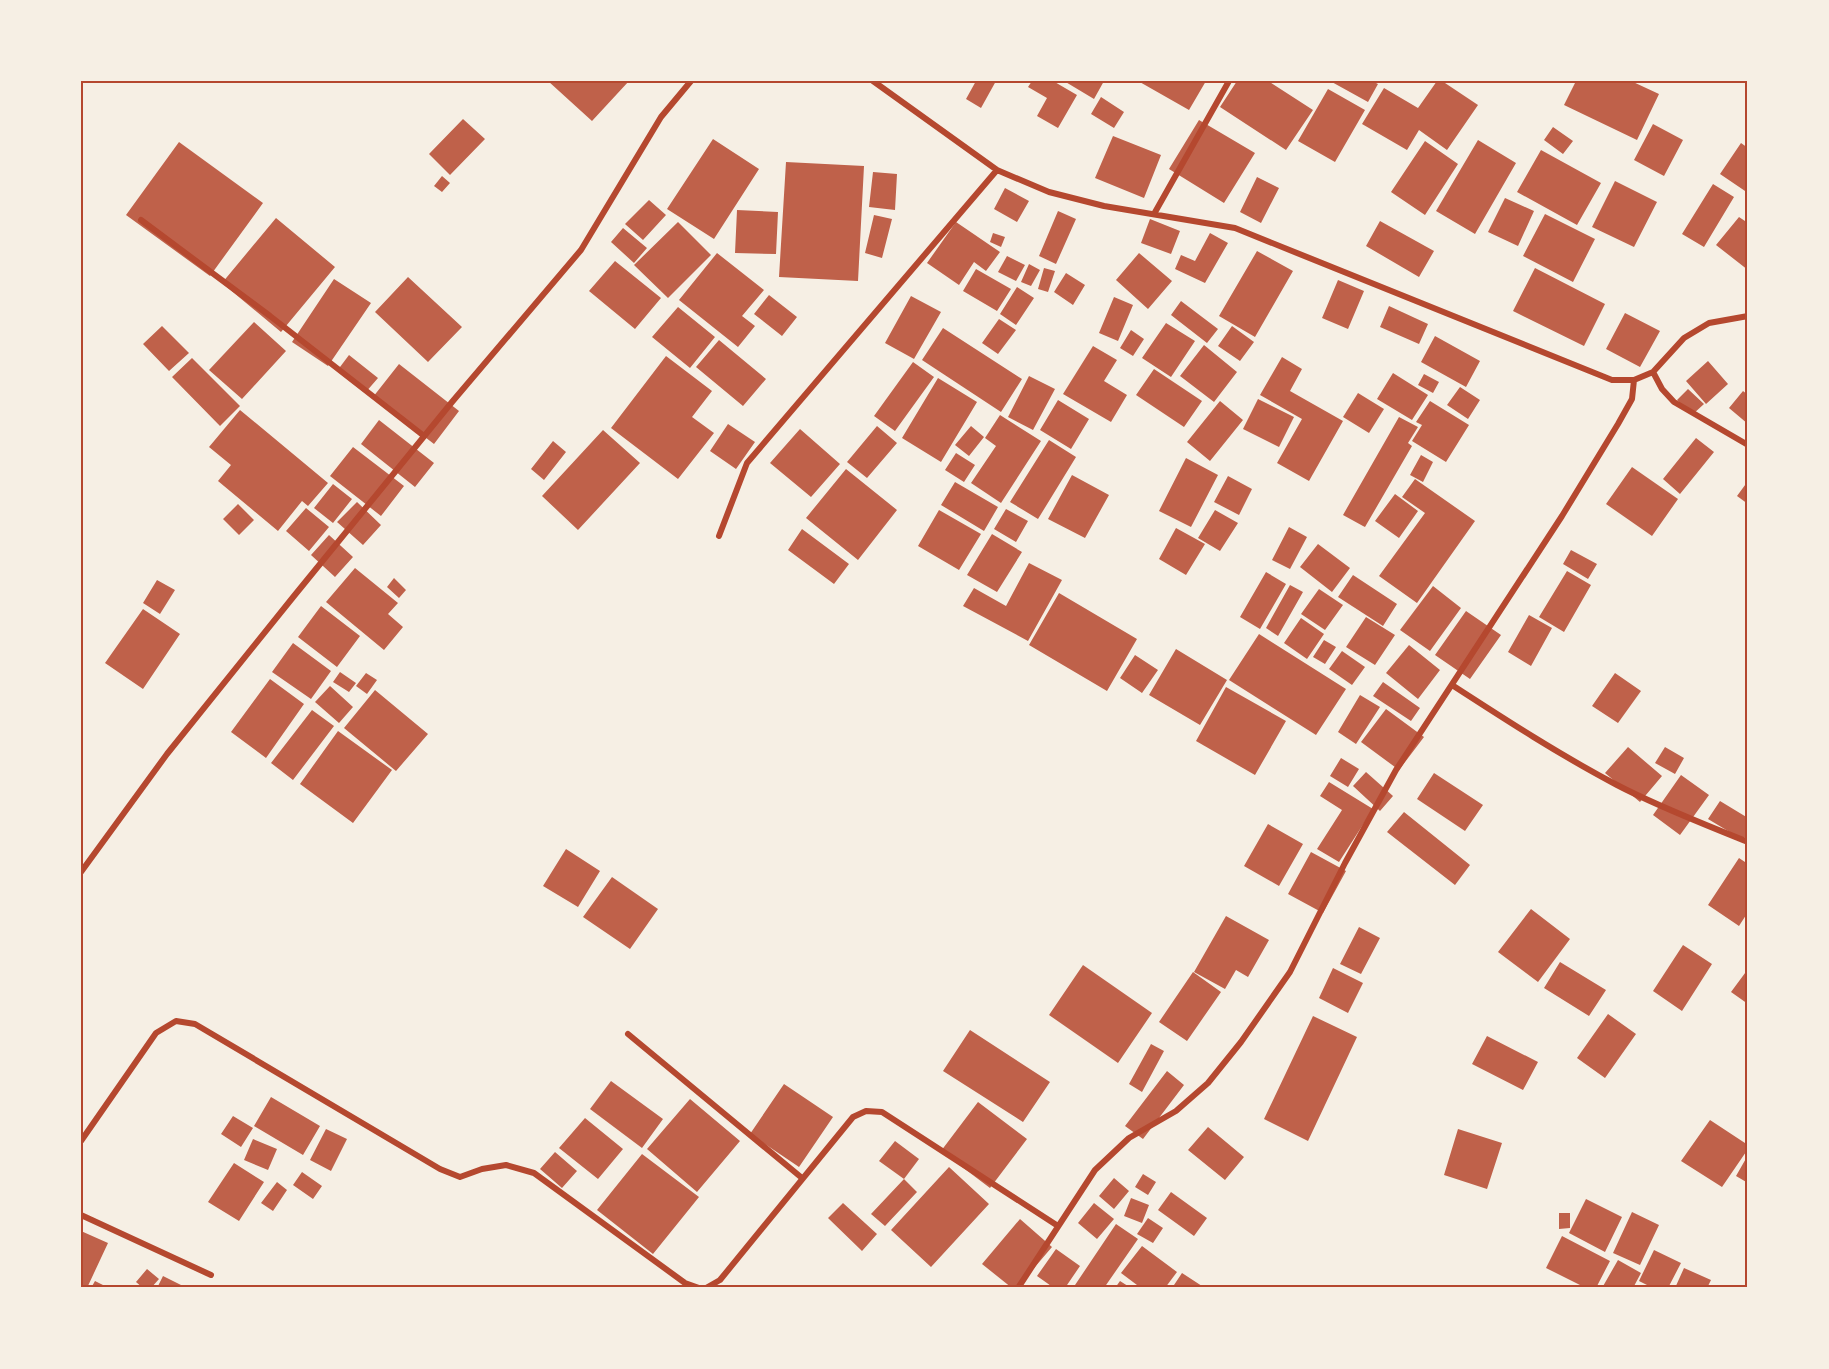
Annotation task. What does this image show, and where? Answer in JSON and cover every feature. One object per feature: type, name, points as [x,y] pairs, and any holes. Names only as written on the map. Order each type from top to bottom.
[{"type":"street","points":[[81,872],[167,754],[423,436],[581,249],[662,117],[691,81]]},
{"type":"street","points":[[873,81],[997,170],[1048,192],[1104,206],[1235,228],[1612,380],[1634,380],[1653,372],[1684,338],[1708,323],[1748,316]]},
{"type":"street","points":[[1154,214],[1230,81]]},
{"type":"street","points":[[719,536],[747,463],[997,170]]},
{"type":"street","points":[[141,220],[270,316],[423,436]]},
{"type":"street","points":[[1653,372],[1662,389],[1674,402],[1748,445]]},
{"type":"street","points":[[1018,1288],[1095,1170],[1129,1138],[1176,1111],[1208,1083],[1241,1042],[1290,972],[1345,863],[1396,770],[1562,516],[1632,399],[1634,380]]},
{"type":"street","points":[[1452,686],[1618,785],[1748,842]]},
{"type":"street","points":[[81,1141],[156,1033],[176,1021],[195,1024],[440,1169],[459,1177],[482,1169],[506,1165],[534,1173],[685,1283],[699,1288]]},
{"type":"street","points":[[628,1034],[802,1178]]},
{"type":"street","points":[[706,1288],[720,1280],[853,1117],[866,1111],[882,1112],[1058,1226]]},
{"type":"street","points":[[81,1215],[211,1275]]},
{"type":"building","points":[[548,81],[629,81],[592,121]]},
{"type":"building","points":[[976,81],[996,81],[981,108],[966,99]]},
{"type":"building","points":[[1032,81],[1053,81],[1077,95],[1058,128],[1037,116],[1047,98],[1028,87]]},
{"type":"building","points":[[1064,81],[1104,81],[1094,99]]},
{"type":"building","points":[[1138,81],[1206,81],[1189,110]]},
{"type":"building","points":[[1237,81],[1268,81],[1313,110],[1286,150],[1220,107]]},
{"type":"building","points":[[1330,81],[1372,81],[1378,84],[1368,102]]},
{"type":"building","points":[[1437,81],[1442,81],[1478,105],[1447,150],[1419,130],[1407,150],[1362,124],[1384,88],[1418,108]]},
{"type":"building","points":[[1576,81],[1631,81],[1659,94],[1637,140],[1564,105]]},
{"type":"building","points":[[1328,89],[1365,110],[1335,162],[1298,141]]},
{"type":"building","points":[[1101,97],[1124,112],[1114,128],[1091,114]]},
{"type":"building","points":[[463,119],[485,139],[450,175],[429,154]]},
{"type":"building","points":[[1199,120],[1255,153],[1224,203],[1169,169]]},
{"type":"building","points":[[1653,124],[1683,140],[1664,176],[1634,160]]},
{"type":"building","points":[[1553,127],[1573,141],[1563,154],[1544,140]]},
{"type":"building","points":[[1113,136],[1161,155],[1144,198],[1095,178]]},
{"type":"building","points":[[713,139],[759,169],[714,239],[667,209]]},
{"type":"building","points":[[1478,140],[1516,163],[1475,234],[1436,211]]},
{"type":"building","points":[[1425,141],[1458,164],[1425,215],[1391,192]]},
{"type":"building","points":[[179,142],[263,203],[210,276],[126,215]]},
{"type":"building","points":[[1741,143],[1748,148],[1748,193],[1720,174]]},
{"type":"building","points":[[1541,150],[1601,183],[1577,225],[1517,192]]},
{"type":"building","points":[[786,162],[864,166],[858,281],[779,277]]},
{"type":"building","points":[[873,172],[897,174],[895,210],[869,207]]},
{"type":"building","points":[[442,176],[450,183],[442,192],[434,186]]},
{"type":"building","points":[[1257,177],[1279,188],[1261,223],[1240,212]]},
{"type":"building","points":[[1615,181],[1657,202],[1634,247],[1592,227]]},
{"type":"building","points":[[1713,184],[1734,197],[1704,247],[1682,234]]},
{"type":"building","points":[[1005,188],[1029,201],[1017,222],[994,209]]},
{"type":"building","points":[[1505,198],[1534,211],[1518,246],[1488,232]]},
{"type":"building","points":[[649,200],[666,215],[643,240],[625,224]]},
{"type":"building","points":[[737,210],[778,212],[776,254],[735,253]]},
{"type":"building","points":[[1058,211],[1076,219],[1056,264],[1039,256]]},
{"type":"building","points":[[1545,214],[1595,239],[1573,282],[1523,256]]},
{"type":"building","points":[[874,215],[892,219],[882,258],[865,253]]},
{"type":"building","points":[[1739,217],[1748,223],[1748,270],[1716,245]]},
{"type":"building","points":[[276,218],[335,267],[281,332],[222,283]]},
{"type":"building","points":[[1150,219],[1180,231],[1171,254],[1141,243]]},
{"type":"building","points":[[1380,221],[1434,251],[1419,277],[1366,246]]},
{"type":"building","points":[[678,222],[711,255],[668,298],[634,265]]},
{"type":"building","points":[[956,222],[1000,252],[986,271],[974,262],[959,285],[927,263]]},
{"type":"building","points":[[623,228],[647,248],[634,263],[611,242]]},
{"type":"building","points":[[993,233],[1005,237],[1001,247],[990,242]]},
{"type":"building","points":[[1210,233],[1228,243],[1205,283],[1175,269],[1181,255],[1195,261]]},
{"type":"building","points":[[1257,251],[1293,271],[1255,337],[1219,316]]},
{"type":"building","points":[[717,253],[764,290],[742,316],[755,326],[738,347],[679,300]]},
{"type":"building","points":[[1139,253],[1172,281],[1148,309],[1116,280]]},
{"type":"building","points":[[1007,256],[1025,265],[1016,281],[998,272]]},
{"type":"building","points":[[615,261],[661,298],[635,329],[589,291]]},
{"type":"building","points":[[1029,264],[1040,270],[1031,286],[1021,282]]},
{"type":"building","points":[[1044,268],[1055,271],[1048,292],[1038,289]]},
{"type":"building","points":[[1535,268],[1605,304],[1584,346],[1513,311]]},
{"type":"building","points":[[976,269],[1011,289],[997,311],[963,291]]},
{"type":"building","points":[[1066,273],[1085,285],[1073,305],[1054,292]]},
{"type":"building","points":[[408,277],[462,327],[428,362],[375,312]]},
{"type":"building","points":[[334,279],[371,303],[328,366],[292,342]]},
{"type":"building","points":[[1338,280],[1364,291],[1348,329],[1322,318]]},
{"type":"building","points":[[1017,287],[1034,298],[1016,325],[1000,314]]},
{"type":"building","points":[[769,295],[797,317],[782,336],[754,314]]},
{"type":"building","points":[[911,296],[941,312],[914,359],[885,343]]},
{"type":"building","points":[[1114,297],[1133,305],[1118,341],[1099,333]]},
{"type":"building","points":[[1181,301],[1218,329],[1207,343],[1171,315]]},
{"type":"building","points":[[1389,306],[1428,324],[1419,344],[1380,327]]},
{"type":"building","points":[[678,307],[715,337],[690,368],[652,337]]},
{"type":"building","points":[[1625,313],[1660,331],[1640,367],[1606,349]]},
{"type":"building","points":[[999,319],[1016,330],[998,354],[982,343]]},
{"type":"building","points":[[254,322],[286,351],[242,399],[209,370]]},
{"type":"building","points":[[1166,323],[1195,341],[1171,377],[1142,358]]},
{"type":"building","points":[[162,326],[189,353],[169,371],[143,344]]},
{"type":"building","points":[[1232,326],[1254,342],[1240,361],[1218,346]]},
{"type":"building","points":[[943,328],[1022,379],[1001,412],[922,360]]},
{"type":"building","points":[[1131,330],[1144,339],[1133,356],[1120,348]]},
{"type":"building","points":[[1435,336],[1480,361],[1466,387],[1421,362]]},
{"type":"building","points":[[719,340],[766,379],[743,406],[696,367]]},
{"type":"building","points":[[1204,345],[1237,372],[1214,402],[1180,376]]},
{"type":"building","points":[[1093,346],[1117,360],[1104,381],[1127,395],[1111,422],[1063,394]]},
{"type":"building","points":[[349,355],[378,378],[365,393],[337,371]]},
{"type":"building","points":[[666,356],[712,391],[692,417],[714,433],[678,479],[611,428]]},
{"type":"building","points":[[1282,357],[1302,369],[1290,391],[1343,421],[1309,481],[1277,463],[1302,419],[1260,395]]},
{"type":"building","points":[[192,358],[240,406],[220,426],[172,377]]},
{"type":"building","points":[[1708,361],[1728,384],[1706,404],[1686,381]]},
{"type":"building","points":[[913,362],[934,377],[895,431],[874,416]]},
{"type":"building","points":[[399,364],[459,411],[434,444],[373,397]]},
{"type":"building","points":[[1154,369],[1202,401],[1184,427],[1136,395]]},
{"type":"building","points":[[1393,373],[1428,395],[1412,420],[1377,399]]},
{"type":"building","points":[[1424,374],[1439,382],[1433,393],[1418,385]]},
{"type":"building","points":[[1029,376],[1055,389],[1033,430],[1008,417]]},
{"type":"building","points":[[938,378],[977,402],[941,462],[902,438]]},
{"type":"building","points":[[1460,387],[1480,400],[1468,419],[1447,405]]},
{"type":"building","points":[[1688,389],[1704,404],[1692,415],[1677,400]]},
{"type":"building","points":[[1743,391],[1748,395],[1748,424],[1729,408]]},
{"type":"building","points":[[1358,393],[1384,409],[1369,433],[1343,417]]},
{"type":"building","points":[[1258,399],[1294,417],[1279,447],[1243,429]]},
{"type":"building","points":[[1058,400],[1089,419],[1071,449],[1040,430]]},
{"type":"building","points":[[1220,401],[1243,420],[1210,461],[1187,442]]},
{"type":"building","points":[[1430,401],[1469,425],[1446,462],[1412,441],[1422,425],[1416,422]]},
{"type":"building","points":[[240,410],[328,483],[308,506],[302,501],[278,531],[218,481],[231,465],[209,447]]},
{"type":"building","points":[[1000,415],[1041,441],[1001,503],[971,483],[996,446],[985,438]]},
{"type":"building","points":[[1399,417],[1418,427],[1408,443],[1412,446],[1365,527],[1343,515]]},
{"type":"building","points":[[379,420],[434,463],[415,487],[361,444]]},
{"type":"building","points":[[728,424],[755,442],[736,469],[710,451]]},
{"type":"building","points":[[877,426],[897,443],[867,478],[847,462]]},
{"type":"building","points":[[971,426],[984,437],[969,456],[955,445]]},
{"type":"building","points":[[800,429],[840,464],[811,497],[770,463]]},
{"type":"building","points":[[603,430],[640,463],[578,530],[542,496]]},
{"type":"building","points":[[1696,438],[1714,452],[1680,494],[1663,479]]},
{"type":"building","points":[[1049,440],[1076,457],[1038,519],[1010,502]]},
{"type":"building","points":[[553,441],[566,452],[544,480],[531,469]]},
{"type":"building","points":[[353,447],[404,486],[381,516],[330,476]]},
{"type":"building","points":[[956,453],[975,465],[964,482],[945,470]]},
{"type":"building","points":[[1421,455],[1433,462],[1423,482],[1410,475]]},
{"type":"building","points":[[1186,458],[1218,475],[1191,527],[1159,511]]},
{"type":"building","points":[[1632,467],[1678,499],[1652,536],[1606,504]]},
{"type":"building","points":[[846,469],[897,510],[858,560],[806,518]]},
{"type":"building","points":[[1072,475],[1109,495],[1085,538],[1048,519]]},
{"type":"building","points":[[1228,476],[1252,489],[1239,515],[1214,502]]},
{"type":"building","points":[[1415,479],[1475,521],[1417,603],[1379,576],[1425,513],[1402,497]]},
{"type":"building","points":[[1748,481],[1748,504],[1737,496]]},
{"type":"building","points":[[955,482],[998,507],[984,531],[941,505]]},
{"type":"building","points":[[333,484],[352,499],[333,523],[314,508]]},
{"type":"building","points":[[1395,494],[1418,511],[1399,538],[1375,521]]},
{"type":"building","points":[[357,502],[381,525],[363,545],[337,522]]},
{"type":"building","points":[[238,504],[254,520],[239,535],[223,519]]},
{"type":"building","points":[[306,508],[329,527],[309,551],[286,531]]},
{"type":"building","points":[[1006,509],[1028,521],[1016,542],[994,529]]},
{"type":"building","points":[[939,510],[981,534],[959,570],[918,546]]},
{"type":"building","points":[[1215,510],[1238,523],[1220,551],[1198,538]]},
{"type":"building","points":[[1289,527],[1307,537],[1290,569],[1272,560]]},
{"type":"building","points":[[1176,528],[1205,544],[1186,575],[1159,559]]},
{"type":"building","points":[[802,529],[849,564],[834,584],[788,550]]},
{"type":"building","points":[[992,534],[1022,552],[997,592],[967,575]]},
{"type":"building","points":[[329,535],[353,557],[335,577],[311,555]]},
{"type":"building","points":[[1318,544],[1350,568],[1332,592],[1300,567]]},
{"type":"building","points":[[1571,550],[1597,564],[1588,579],[1563,564]]},
{"type":"building","points":[[1029,563],[1062,580],[1028,641],[963,606],[974,588],[1006,606]]},
{"type":"building","points":[[355,568],[398,603],[388,614],[403,627],[384,650],[326,602]]},
{"type":"building","points":[[1567,571],[1591,585],[1564,632],[1539,617]]},
{"type":"building","points":[[1266,572],[1286,584],[1260,629],[1240,617]]},
{"type":"building","points":[[1353,575],[1397,604],[1383,626],[1338,597]]},
{"type":"building","points":[[394,578],[406,590],[399,598],[387,587]]},
{"type":"building","points":[[157,580],[175,590],[160,614],[143,603]]},
{"type":"building","points":[[1290,585],[1303,592],[1278,636],[1266,628]]},
{"type":"building","points":[[1433,586],[1461,608],[1430,651],[1400,630]]},
{"type":"building","points":[[1319,589],[1343,605],[1325,630],[1301,614]]},
{"type":"building","points":[[1059,593],[1137,639],[1107,691],[1029,645]]},
{"type":"building","points":[[321,606],[360,636],[337,667],[298,637]]},
{"type":"building","points":[[143,609],[180,634],[143,689],[105,663]]},
{"type":"building","points":[[1466,611],[1501,635],[1470,679],[1435,655]]},
{"type":"building","points":[[1529,615],[1552,628],[1531,666],[1508,652]]},
{"type":"building","points":[[1366,617],[1395,635],[1375,665],[1346,647]]},
{"type":"building","points":[[1301,618],[1324,634],[1307,659],[1284,643]]},
{"type":"building","points":[[1259,634],[1346,689],[1316,735],[1229,680]]},
{"type":"building","points":[[1324,640],[1336,647],[1325,664],[1313,657]]},
{"type":"building","points":[[293,643],[331,671],[311,699],[272,672]]},
{"type":"building","points":[[1409,645],[1440,670],[1418,699],[1386,673]]},
{"type":"building","points":[[1176,649],[1227,680],[1200,725],[1149,695]]},
{"type":"building","points":[[1342,651],[1365,667],[1352,685],[1329,669]]},
{"type":"building","points":[[1135,655],[1158,670],[1142,693],[1120,678]]},
{"type":"building","points":[[340,672],[356,683],[349,692],[333,682]]},
{"type":"building","points":[[366,673],[377,680],[367,694],[356,686]]},
{"type":"building","points":[[1615,673],[1641,691],[1618,723],[1592,706]]},
{"type":"building","points":[[270,679],[304,704],[266,758],[231,732]]},
{"type":"building","points":[[1383,682],[1420,708],[1411,721],[1373,696]]},
{"type":"building","points":[[330,686],[353,707],[339,723],[315,702]]},
{"type":"building","points":[[1226,687],[1286,721],[1255,775],[1196,741]]},
{"type":"building","points":[[375,690],[428,734],[396,771],[344,728]]},
{"type":"building","points":[[1360,695],[1380,707],[1356,744],[1338,732]]},
{"type":"building","points":[[1386,709],[1424,737],[1399,770],[1361,742]]},
{"type":"building","points":[[312,710],[334,726],[293,780],[271,763]]},
{"type":"building","points":[[338,731],[392,770],[353,823],[300,784]]},
{"type":"building","points":[[1628,747],[1662,776],[1640,802],[1605,773]]},
{"type":"building","points":[[1665,747],[1684,758],[1675,774],[1655,763]]},
{"type":"building","points":[[1341,758],[1359,769],[1348,787],[1330,776]]},
{"type":"building","points":[[1366,772],[1393,796],[1380,811],[1353,786]]},
{"type":"building","points":[[1434,773],[1483,805],[1465,831],[1417,799]]},
{"type":"building","points":[[1681,775],[1709,795],[1680,835],[1653,815]]},
{"type":"building","points":[[1329,782],[1373,809],[1339,862],[1317,849],[1342,810],[1320,796]]},
{"type":"building","points":[[1720,801],[1748,818],[1748,832],[1743,840],[1708,819]]},
{"type":"building","points":[[1404,812],[1470,865],[1455,885],[1387,832]]},
{"type":"building","points":[[1268,824],[1303,844],[1279,886],[1244,866]]},
{"type":"building","points":[[566,849],[600,871],[578,907],[543,886]]},
{"type":"building","points":[[1311,852],[1346,871],[1323,913],[1288,894]]},
{"type":"building","points":[[1739,858],[1748,864],[1748,912],[1739,926],[1708,905]]},
{"type":"building","points":[[612,877],[658,909],[630,949],[583,917]]},
{"type":"building","points":[[1531,909],[1570,939],[1538,982],[1498,952]]},
{"type":"building","points":[[1226,916],[1269,940],[1248,977],[1236,970],[1225,989],[1194,972]]},
{"type":"building","points":[[1359,927],[1380,938],[1361,974],[1340,964]]},
{"type":"building","points":[[1683,945],[1712,964],[1682,1011],[1653,991]]},
{"type":"building","points":[[1560,962],[1606,990],[1589,1016],[1544,988]]},
{"type":"building","points":[[1083,965],[1152,1013],[1118,1063],[1049,1015]]},
{"type":"building","points":[[1333,968],[1363,983],[1348,1013],[1319,998]]},
{"type":"building","points":[[1748,969],[1748,1004],[1731,992]]},
{"type":"building","points":[[1193,972],[1221,992],[1187,1041],[1159,1022]]},
{"type":"building","points":[[1608,1014],[1636,1034],[1605,1078],[1577,1058]]},
{"type":"building","points":[[1313,1016],[1357,1037],[1308,1141],[1264,1119]]},
{"type":"building","points":[[970,1030],[1050,1082],[1023,1122],[943,1071]]},
{"type":"building","points":[[1487,1036],[1538,1062],[1523,1090],[1472,1064]]},
{"type":"building","points":[[1151,1044],[1164,1051],[1142,1092],[1129,1084]]},
{"type":"building","points":[[1167,1071],[1184,1085],[1143,1139],[1125,1126]]},
{"type":"building","points":[[611,1081],[663,1119],[642,1148],[590,1109]]},
{"type":"building","points":[[784,1084],[833,1117],[799,1167],[750,1134]]},
{"type":"building","points":[[271,1097],[320,1126],[303,1155],[254,1126]]},
{"type":"building","points":[[690,1099],[740,1141],[697,1192],[647,1149]]},
{"type":"building","points":[[978,1102],[1027,1139],[990,1188],[941,1151]]},
{"type":"building","points":[[233,1116],[253,1128],[241,1147],[221,1134]]},
{"type":"building","points":[[585,1118],[623,1149],[598,1179],[559,1148]]},
{"type":"building","points":[[1710,1120],[1748,1145],[1748,1149],[1722,1187],[1681,1161]]},
{"type":"building","points":[[1208,1127],[1244,1157],[1225,1180],[1188,1150]]},
{"type":"building","points":[[326,1129],[347,1139],[331,1171],[310,1160]]},
{"type":"building","points":[[1458,1129],[1502,1143],[1487,1189],[1444,1175]]},
{"type":"building","points":[[253,1139],[277,1149],[268,1170],[244,1160]]},
{"type":"building","points":[[895,1141],[919,1159],[904,1179],[879,1161]]},
{"type":"building","points":[[555,1152],[577,1171],[562,1188],[540,1169]]},
{"type":"building","points":[[642,1154],[699,1197],[653,1254],[597,1210]]},
{"type":"building","points":[[1748,1155],[1748,1183],[1736,1176]]},
{"type":"building","points":[[234,1163],[264,1182],[239,1221],[208,1202]]},
{"type":"building","points":[[949,1167],[989,1204],[931,1267],[891,1230]]},
{"type":"building","points":[[302,1172],[322,1186],[313,1199],[293,1185]]},
{"type":"building","points":[[1143,1174],[1156,1182],[1148,1195],[1135,1187]]},
{"type":"building","points":[[1114,1178],[1129,1191],[1114,1209],[1099,1196]]},
{"type":"building","points":[[904,1179],[917,1192],[885,1226],[871,1214]]},
{"type":"building","points":[[277,1182],[287,1190],[273,1211],[261,1203]]},
{"type":"building","points":[[1171,1192],[1207,1218],[1194,1236],[1158,1210]]},
{"type":"building","points":[[1131,1198],[1149,1205],[1142,1223],[1124,1216]]},
{"type":"building","points":[[1586,1199],[1622,1217],[1605,1252],[1569,1233]]},
{"type":"building","points":[[843,1203],[877,1234],[862,1251],[828,1218]]},
{"type":"building","points":[[1094,1203],[1114,1219],[1097,1239],[1078,1223]]},
{"type":"building","points":[[1632,1212],[1659,1225],[1640,1265],[1613,1253]]},
{"type":"building","points":[[1559,1213],[1570,1213],[1570,1228],[1559,1229]]},
{"type":"building","points":[[1148,1218],[1163,1228],[1153,1243],[1137,1234]]},
{"type":"building","points":[[1020,1219],[1052,1247],[1017,1288],[1012,1288],[982,1264]]},
{"type":"building","points":[[1116,1224],[1138,1239],[1104,1288],[1073,1288]]},
{"type":"building","points":[[81,1231],[108,1243],[87,1288],[81,1288]]},
{"type":"building","points":[[1562,1236],[1610,1261],[1596,1288],[1586,1288],[1546,1268]]},
{"type":"building","points":[[1142,1246],[1177,1272],[1165,1288],[1141,1288],[1121,1273]]},
{"type":"building","points":[[1056,1249],[1080,1266],[1065,1288],[1054,1288],[1037,1276]]},
{"type":"building","points":[[1654,1250],[1681,1263],[1668,1288],[1653,1288],[1639,1281]]},
{"type":"building","points":[[1618,1260],[1641,1273],[1633,1288],[1602,1288]]},
{"type":"building","points":[[1684,1268],[1711,1280],[1707,1288],[1675,1288]]},
{"type":"building","points":[[147,1269],[159,1279],[151,1288],[143,1288],[136,1282]]},
{"type":"building","points":[[1182,1273],[1205,1288],[1172,1288]]},
{"type":"building","points":[[163,1276],[187,1288],[157,1288]]},
{"type":"building","points":[[95,1281],[109,1288],[91,1288]]},
{"type":"building","points":[[1120,1281],[1131,1288],[1115,1288]]}]
